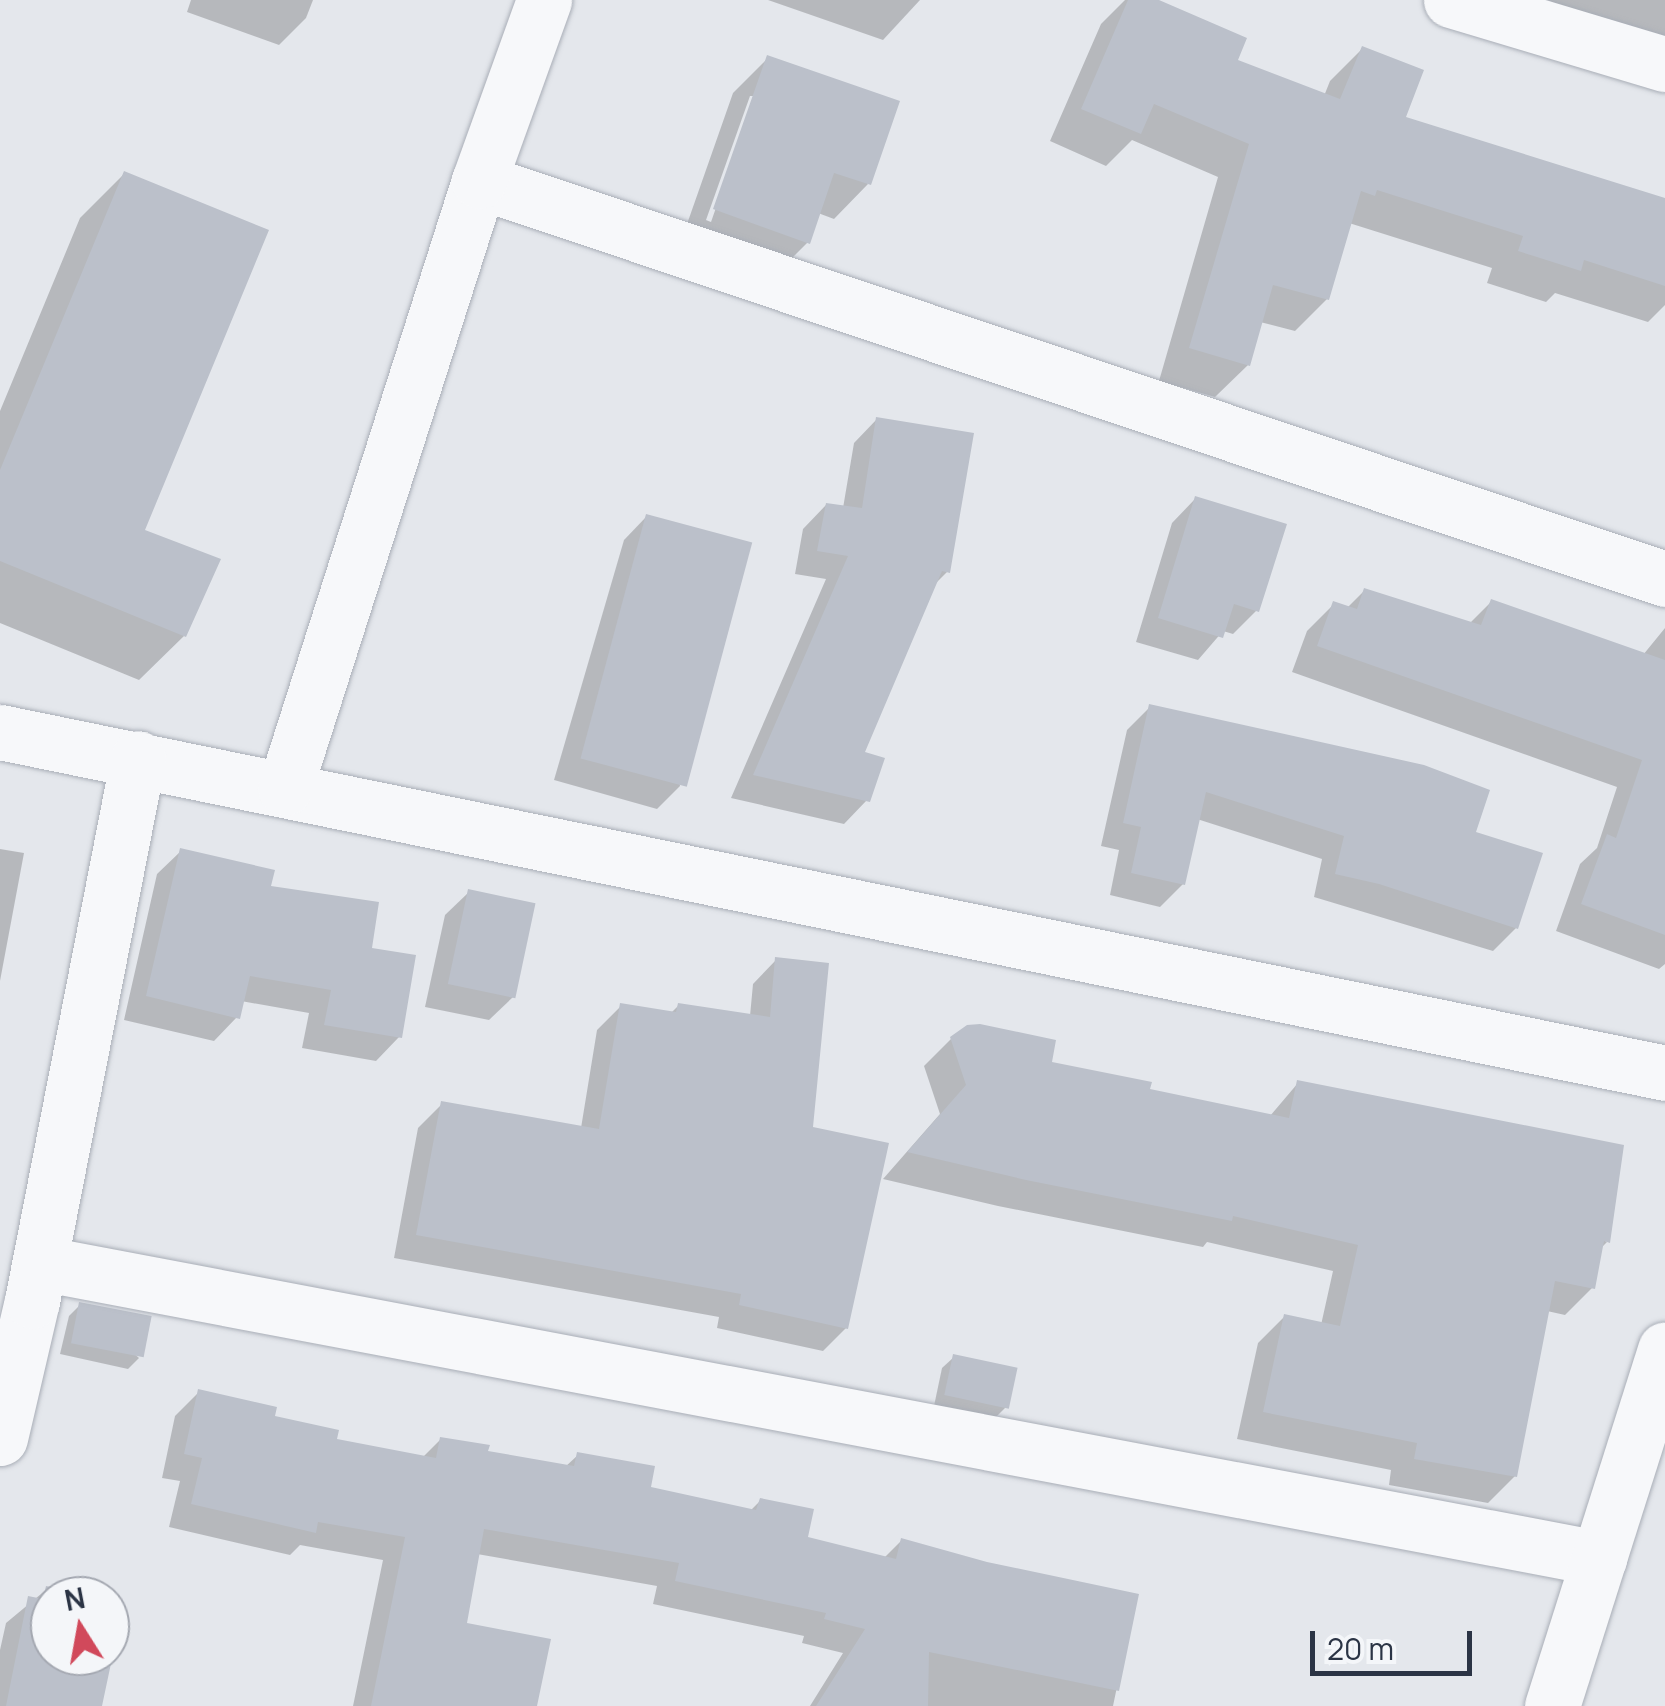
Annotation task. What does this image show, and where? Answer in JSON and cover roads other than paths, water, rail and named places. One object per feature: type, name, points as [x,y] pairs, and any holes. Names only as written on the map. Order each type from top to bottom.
[{"type":"street","points":[[285,788],[479,181],[544,0]]},
{"type":"street","points":[[1451,0],[1665,64]]},
{"type":"street","points":[[479,181],[1665,579]]},
{"type":"street","points":[[0,732],[1665,1073]]},
{"type":"street","points":[[0,1438],[40,1263],[138,758]]},
{"type":"street","points":[[40,1263],[1599,1558]]},
{"type":"street","points":[[1552,1706],[1665,1349]]}]
